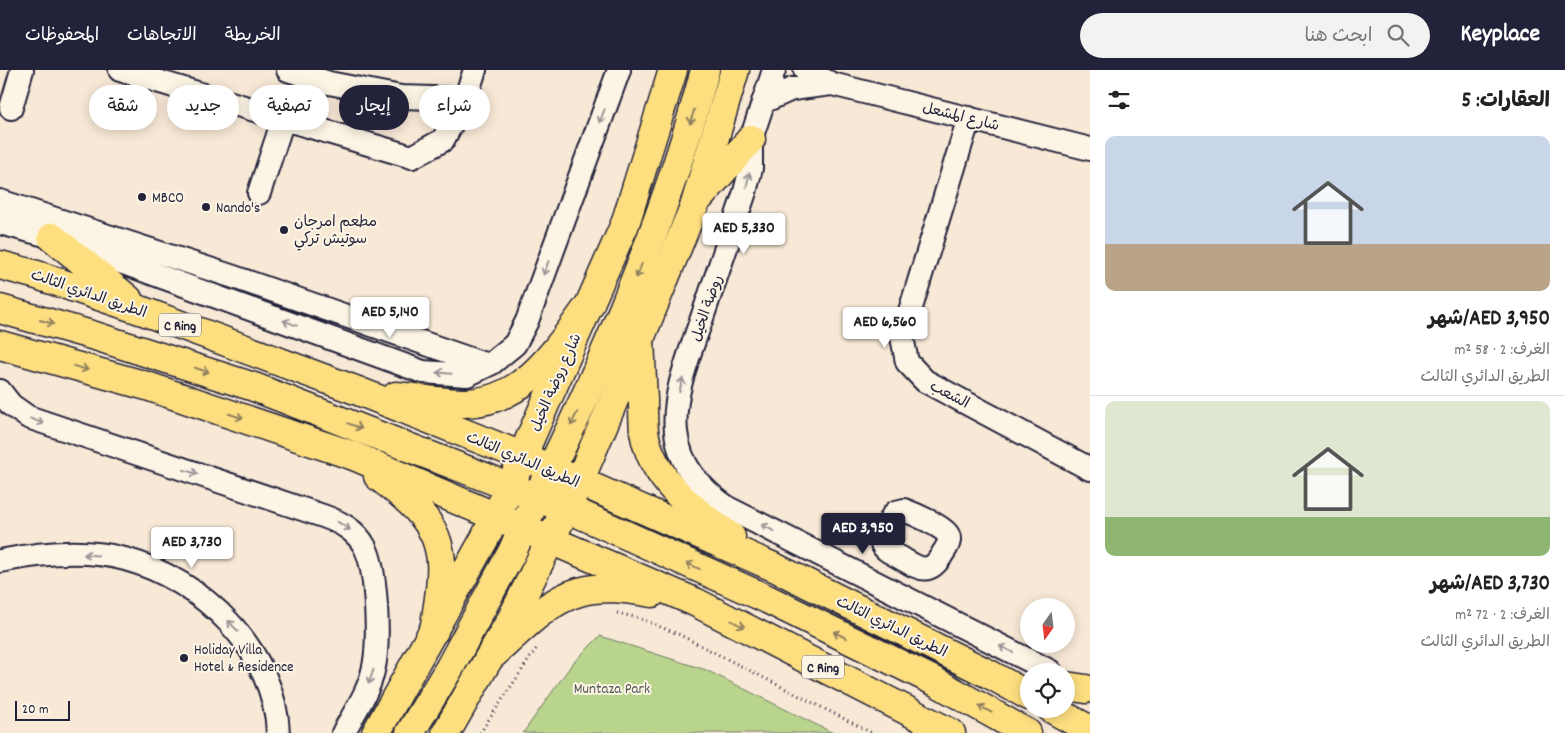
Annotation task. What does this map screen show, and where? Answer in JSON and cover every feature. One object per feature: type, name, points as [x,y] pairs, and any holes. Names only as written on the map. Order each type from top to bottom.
[{"type":"main road","name":"شارع روضة الخيل","points":[[376,733],[434,631],[510,487],[630,209],[673,70]]},
{"type":"main road","points":[[410,733],[450,667],[512,552],[612,335],[638,276],[679,161],[705,70]]},
{"type":"main road","points":[[446,733],[489,658],[580,482],[695,204],[735,70]]},
{"type":"main road","points":[[695,204],[751,139]]},
{"type":"main road","points":[[52,238],[143,312]]},
{"type":"main road","name":"الطريق الدائري الثالث","points":[[0,265],[37,275],[143,312],[358,391],[522,456],[776,568],[992,675],[1020,691]]},
{"type":"main road","points":[[358,391],[465,403],[484,401],[502,396],[523,384],[538,370],[590,304]]},
{"type":"main road","points":[[0,308],[254,387],[536,498],[567,508],[767,599],[936,682],[1027,733]]},
{"type":"main road","points":[[640,339],[644,432],[649,450],[658,468],[672,487],[687,502],[710,521],[776,568]]},
{"type":"main road","name":"C Ring","points":[[0,346],[147,386],[354,456],[695,602],[951,733]]},
{"type":"main road","points":[[354,456],[417,509],[427,521],[437,539],[442,569],[434,631]]},
{"type":"main road","points":[[522,456],[532,465],[538,475],[539,483],[536,498],[537,523],[542,533],[551,541]]},
{"type":"main road","points":[[496,516],[506,505],[516,500],[558,498],[571,491],[580,482]]},
{"type":"main road","points":[[489,658],[552,605],[580,592],[604,589],[635,590],[695,602]]},
{"type":"main road","points":[[992,675],[1020,679]]},
{"type":"main road","points":[[1068,718],[1090,730]]},
{"type":"street","points":[[11,108],[22,70]]},
{"type":"street","points":[[120,70],[249,110]]},
{"type":"street","points":[[288,70],[329,83],[400,97],[419,98]]},
{"type":"street","points":[[470,85],[475,70]]},
{"type":"street","points":[[0,223],[52,238],[423,372],[468,375],[487,365],[515,344],[527,321],[619,70]]},
{"type":"street","name":"روضة الخيل","points":[[676,433],[678,398],[683,376],[745,192],[750,168],[751,139],[774,70]]},
{"type":"street","name":"شارع المشعل","points":[[805,70],[832,84],[1090,149]]},
{"type":"street","name":"شارع المشعل","points":[[763,102],[792,88],[832,84]]},
{"type":"street","name":"الشعب","points":[[969,118],[902,337],[907,362],[925,381],[1090,469]]},
{"type":"street","points":[[259,193],[280,130]]},
{"type":"street","points":[[318,130],[412,157],[443,140],[448,130]]},
{"type":"street","points":[[0,201],[222,273],[487,365]]},
{"type":"street","points":[[0,391],[28,417],[323,516],[340,522],[354,532],[364,546],[371,562],[378,641],[374,671],[369,686],[343,733]]},
{"type":"street","name":"الطريق الدائري الثالث","points":[[676,433],[685,463],[695,481],[709,495],[728,508],[1034,663]]},
{"type":"street","points":[[0,562],[43,554],[97,555],[124,559],[151,569],[177,582],[224,616],[244,638],[260,663],[271,691],[272,719]]},
{"type":"street","points":[[879,585],[895,555]]},
{"type":"path","points":[[614,612],[639,618],[678,634],[872,733]]},
{"type":"path","points":[[480,733],[538,645]]},
{"type":"green space","name":"Muntaza Park","points":[[600,636],[706,670],[833,733],[523,733],[572,664]]},
{"type":"place","name":"MBCO","points":[[142,197]]},
{"type":"place","name":"Nando's","points":[[206,207]]},
{"type":"place","name":"مطعم امرجان سوتيش تركي","points":[[284,230]]},
{"type":"place","name":"Holiday Villa Hotel & Residence","points":[[184,658]]}]
